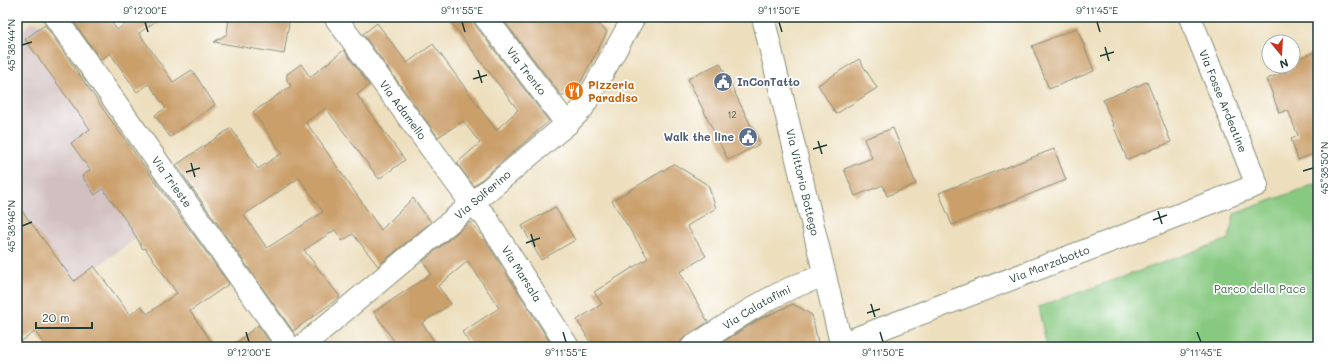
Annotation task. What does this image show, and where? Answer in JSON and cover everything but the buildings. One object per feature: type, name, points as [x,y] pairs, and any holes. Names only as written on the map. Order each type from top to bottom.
[{"type":"street","name":"Via Trieste","points":[[55,17],[289,347]]},
{"type":"street","name":"Via Adamello","points":[[335,17],[471,203]]},
{"type":"street","name":"Via Trento","points":[[485,17],[566,124]]},
{"type":"street","name":"Via Solferino","points":[[301,347],[582,109],[634,17]]},
{"type":"street","name":"Via Vittorio Bottego","points":[[763,17],[842,345]]},
{"type":"street","name":"Via Fosse Ardeatine","points":[[1190,17],[1257,185]]},
{"type":"street","name":"Via Marzabotto","points":[[842,345],[1257,185]]},
{"type":"street","name":"Via Marsala","points":[[471,203],[485,216],[568,347]]},
{"type":"street","name":"Via Calatafimi","points":[[692,347],[780,292],[802,282],[825,276]]},
{"type":"shaded area","points":[[32,22],[43,24],[108,116],[71,143],[138,237],[95,268],[133,318],[35,332],[17,344],[17,33]]},
{"type":"green space","name":"Parco della Pace","points":[[1318,183],[1318,347],[1047,347],[1038,307],[1229,239],[1234,214]]},
{"type":"place","name":"InConTatto","points":[[723,82]]},
{"type":"place","name":"Pizzeria Paradiso","points":[[574,91]]},
{"type":"place","name":"Walk the line","points":[[748,137]]}]
